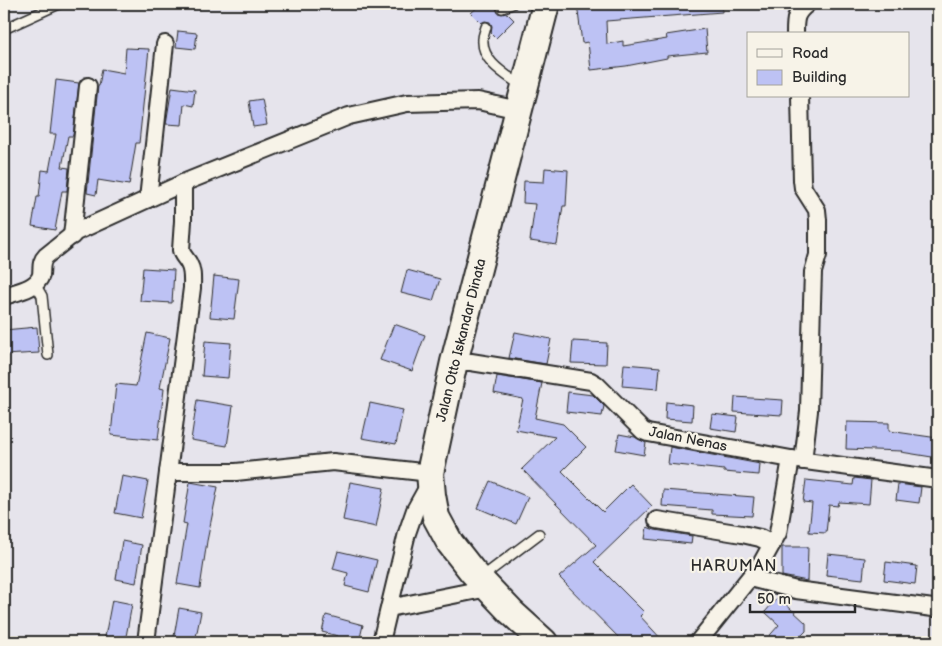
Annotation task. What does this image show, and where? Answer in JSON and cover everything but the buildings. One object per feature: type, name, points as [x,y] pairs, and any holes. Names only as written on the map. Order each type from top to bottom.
[{"type":"main road","name":"Jalan Otto Iskandar Dinata","points":[[542,9],[522,99],[454,362],[430,477],[436,517],[450,543],[511,612],[544,642]]},
{"type":"street","points":[[795,32],[795,21],[798,12],[807,4]]},
{"type":"street","points":[[148,199],[165,44]]},
{"type":"street","points":[[72,236],[88,86]]},
{"type":"street","points":[[698,642],[762,562],[778,533],[809,411],[813,272],[818,256],[818,220],[816,210],[803,188],[800,98]]},
{"type":"street","points":[[4,296],[27,289],[35,284],[40,276],[42,259],[76,232],[183,183],[349,116],[407,103],[522,99]]},
{"type":"street","points":[[146,642],[192,288],[190,265],[181,250],[183,183]]},
{"type":"street","name":"Jalan Nenas","points":[[454,362],[471,362],[591,382],[596,384],[648,433],[797,460],[938,480]]},
{"type":"street","points":[[168,472],[236,472],[332,462],[430,477],[407,533],[381,642]]},
{"type":"street","points":[[657,520],[742,534],[760,538],[772,544]]},
{"type":"street","points":[[750,578],[796,590],[933,608],[938,607]]},
{"type":"street","points":[[389,608],[484,583]]},
{"type":"lane","points":[[4,29],[59,4]]},
{"type":"lane","points":[[502,8],[512,4]]},
{"type":"lane","points":[[486,27],[483,40],[484,50],[490,62],[522,99]]},
{"type":"lane","points":[[35,284],[42,296],[48,355]]},
{"type":"lane","points":[[484,583],[539,534]]},
{"type":"district","name":"HARUMAN","points":[[734,566]]}]
